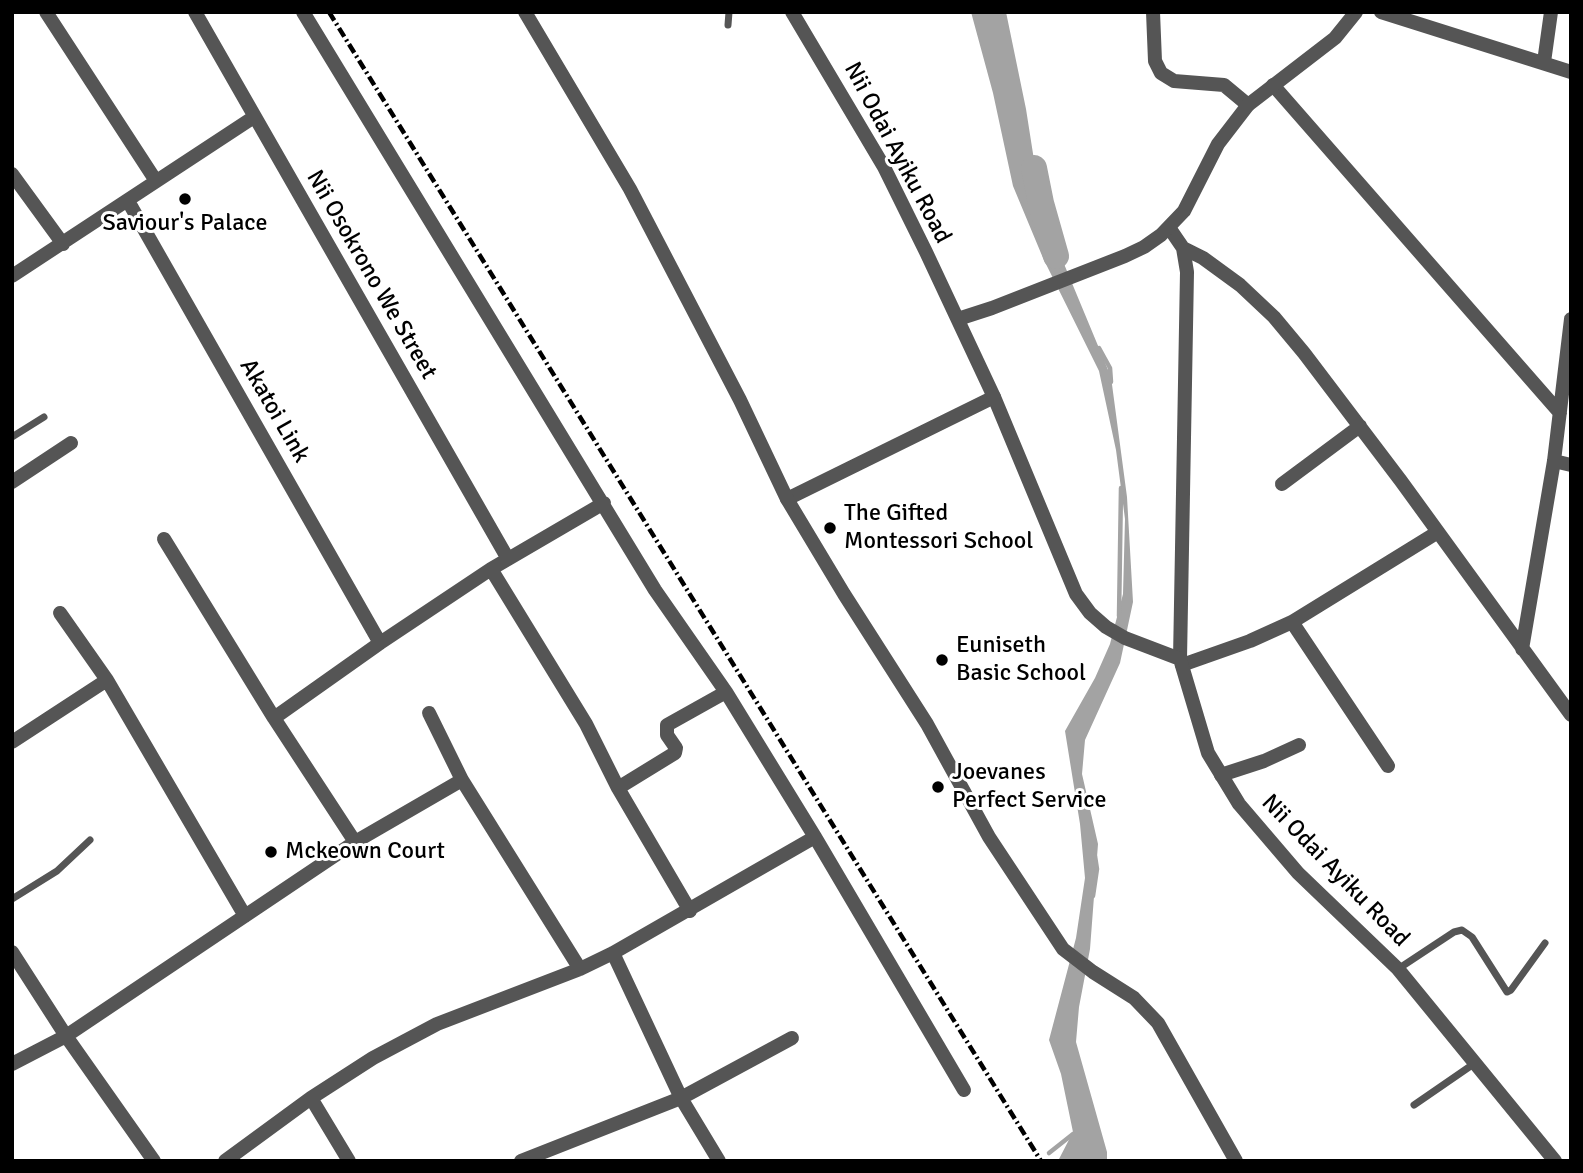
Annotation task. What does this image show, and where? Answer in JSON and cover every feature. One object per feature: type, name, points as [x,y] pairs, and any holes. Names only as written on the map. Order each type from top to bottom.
[{"type":"street","points":[[46,12],[156,181]]},
{"type":"street","name":"Nii Osokrono We Street","points":[[195,12],[508,559]]},
{"type":"street","points":[[303,12],[655,590],[726,692],[815,837],[964,1090]]},
{"type":"street","points":[[526,12],[630,189],[740,400],[787,499],[927,724],[989,836],[1063,949],[1134,998],[1158,1023],[1236,1161]]},
{"type":"street","name":"Nii Odai Ayiku Road","points":[[792,12],[884,167],[994,397],[1076,594],[1106,628],[1181,662],[1209,753],[1260,831],[1298,873],[1398,969],[1555,1161]]},
{"type":"street","points":[[1153,12],[1155,61],[1161,73],[1174,81],[1224,85],[1248,105]]},
{"type":"street","points":[[958,319],[1144,247],[1170,229],[1184,211],[1218,144],[1248,105],[1335,38],[1356,12]]},
{"type":"street","points":[[1381,12],[1571,72]]},
{"type":"street","points":[[1544,62],[1551,12]]},
{"type":"street","points":[[1273,85],[1560,413]]},
{"type":"street","points":[[12,276],[254,117]]},
{"type":"street","points":[[12,174],[63,244]]},
{"type":"street","name":"Akatoi Link","points":[[128,201],[380,643]]},
{"type":"street","points":[[1170,229],[1183,248],[1187,272],[1181,662],[1250,641],[1292,622],[1438,532]]},
{"type":"street","points":[[1183,248],[1203,258],[1240,285],[1274,317],[1360,426],[1571,715]]},
{"type":"street","points":[[1522,649],[1554,461],[1571,319]]},
{"type":"street","points":[[787,499],[994,397]]},
{"type":"street","points":[[1282,484],[1360,426]]},
{"type":"street","points":[[12,482],[71,443]]},
{"type":"street","points":[[1554,461],[1571,465]]},
{"type":"street","points":[[274,718],[491,569],[604,503]]},
{"type":"street","points":[[164,538],[274,718],[355,842]]},
{"type":"street","points":[[491,569],[586,724],[618,788],[690,911]]},
{"type":"street","points":[[60,612],[107,680],[245,916]]},
{"type":"street","points":[[1292,622],[1388,765]]},
{"type":"street","points":[[12,742],[107,680]]},
{"type":"street","points":[[618,788],[675,753],[676,748],[667,735],[667,725],[726,692]]},
{"type":"street","points":[[429,713],[462,780],[580,969]]},
{"type":"street","points":[[1221,775],[1264,761],[1299,745]]},
{"type":"street","points":[[12,1064],[66,1036],[355,842],[462,780]]},
{"type":"street","points":[[225,1161],[373,1058],[437,1024],[580,969],[613,953],[815,837]]},
{"type":"street","points":[[12,952],[66,1036],[155,1161]]},
{"type":"street","points":[[613,953],[681,1097],[719,1161]]},
{"type":"street","points":[[521,1161],[557,1155],[681,1097],[792,1038]]},
{"type":"street","points":[[312,1098],[349,1161]]},
{"type":"lane","points":[[728,25],[729,12]]},
{"type":"lane","points":[[12,437],[44,417]]},
{"type":"lane","points":[[12,900],[57,871],[90,840]]},
{"type":"lane","points":[[1398,969],[1454,932],[1462,930],[1472,937],[1507,992],[1545,943]]},
{"type":"lane","points":[[1414,1105],[1476,1063]]},
{"type":"shaded area","points":[[971,12],[1006,12],[1026,109],[1042,211],[1111,377],[1127,497],[1133,602],[1120,663],[1085,740],[1082,774],[1098,844],[1090,949],[1079,1007],[1076,1042],[1107,1152],[1107,1161],[1059,1159],[1073,1132],[1061,1074],[1049,1040],[1076,938],[1085,878],[1080,824],[1065,731],[1095,678],[1110,644],[1123,594],[1125,519],[1116,450],[1099,371],[1043,258],[1013,186],[993,93]]},
{"type":"waterway","points":[[1034,168],[1056,256]]},
{"type":"waterway","points":[[1099,348],[1110,368],[1111,382]]},
{"type":"waterway","points":[[1119,616],[1121,488]]},
{"type":"waterway","points":[[1093,896],[1097,869],[1095,856]]},
{"type":"waterway","points":[[1049,1153],[1073,1134]]},
{"type":"railway","points":[[329,12],[1041,1161]]},
{"type":"place","name":"Saviour's Palace","points":[[185,199]]},
{"type":"place","name":"The Gifted Montessori School","points":[[830,528]]},
{"type":"place","name":"Euniseth Basic School","points":[[942,660]]},
{"type":"place","name":"Joevanes Perfect Service","points":[[938,787]]},
{"type":"place","name":"Mckeown Court","points":[[271,852]]}]
